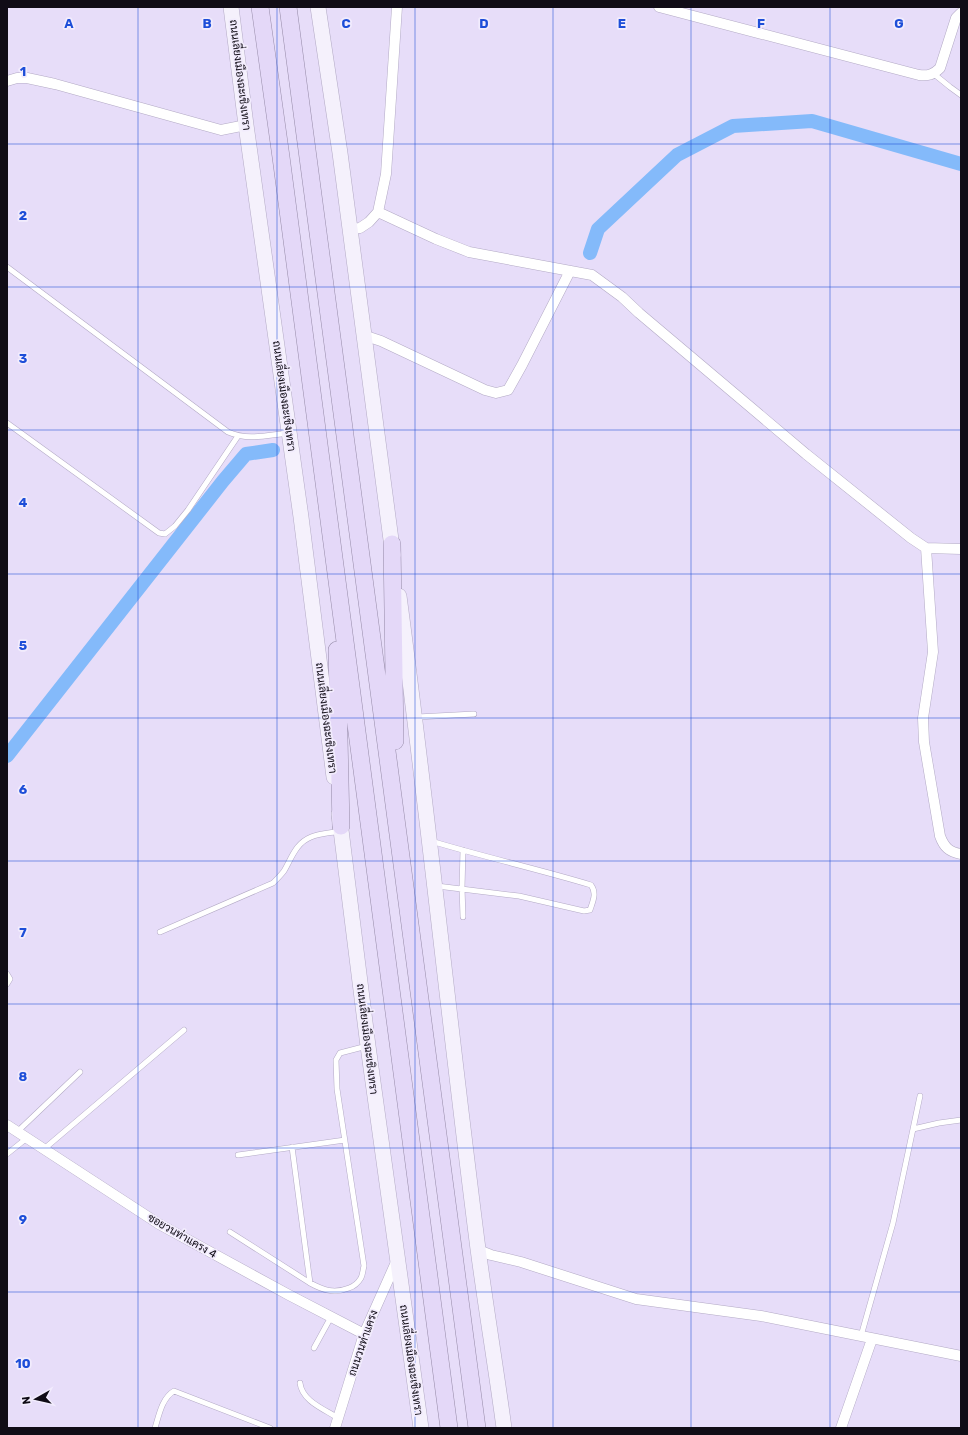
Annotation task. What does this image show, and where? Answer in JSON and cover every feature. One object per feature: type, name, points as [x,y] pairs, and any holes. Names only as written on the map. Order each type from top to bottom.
[{"type":"highway","points":[[260,7],[449,1428]]},
{"type":"highway","points":[[288,7],[477,1428]]},
{"type":"highway","points":[[392,544],[396,818]]},
{"type":"highway","points":[[334,562],[341,828]]},
{"type":"main road","name":"ถนนเลี่ยงเมืองฉะเชิงเทรา","points":[[231,7],[246,125],[290,433],[368,1046],[421,1428]]},
{"type":"main road","points":[[318,7],[340,153],[415,717],[478,1250],[504,1428]]},
{"type":"street","points":[[349,229],[360,228],[369,222],[378,212],[386,174],[397,7]]},
{"type":"street","points":[[659,7],[927,76],[934,74],[940,68],[956,18],[961,12]]},
{"type":"street","points":[[7,81],[17,78],[27,78],[55,84],[221,130],[246,125]]},
{"type":"street","points":[[378,212],[436,239],[469,252],[592,275],[603,282],[806,454],[912,538],[926,548],[961,549]]},
{"type":"street","points":[[363,335],[381,341],[485,390],[496,393],[502,392],[508,390],[570,271]]},
{"type":"street","points":[[926,548],[933,646],[932,664],[926,694],[924,742],[940,836],[943,844],[947,848],[952,852],[961,854]]},
{"type":"street","name":"ซอยวนท่าแครง 4","points":[[7,1125],[159,1224],[364,1334]]},
{"type":"street","points":[[478,1250],[491,1255],[521,1262],[636,1299],[761,1316],[872,1340],[961,1356]]},
{"type":"street","name":"ถนนวนท่าแครง","points":[[335,1428],[364,1334],[397,1260]]},
{"type":"street","points":[[841,1428],[872,1340]]},
{"type":"lane","points":[[934,74],[961,94]]},
{"type":"lane","points":[[7,267],[228,432],[238,436],[255,438],[290,433]]},
{"type":"lane","points":[[7,423],[159,533],[165,534],[175,526],[188,510],[238,436]]},
{"type":"lane","points":[[415,717],[474,714]]},
{"type":"lane","points":[[160,932],[273,883],[283,871],[291,855],[300,844],[316,835],[341,828]]},
{"type":"lane","points":[[429,840],[549,872],[591,885],[595,893],[590,910],[584,911],[518,896],[462,888],[434,886]]},
{"type":"lane","points":[[463,850],[462,888],[464,917]]},
{"type":"lane","points":[[7,974],[10,979],[7,984]]},
{"type":"lane","points":[[44,1149],[184,1030]]},
{"type":"lane","points":[[230,1232],[310,1283],[322,1289],[333,1291],[344,1290],[356,1285],[361,1278],[364,1266],[337,1089],[336,1060],[340,1052],[368,1046]]},
{"type":"lane","points":[[17,1132],[80,1072]]},
{"type":"lane","points":[[861,1337],[893,1223],[920,1096]]},
{"type":"lane","points":[[913,1129],[961,1120]]},
{"type":"lane","points":[[7,1154],[27,1138]]},
{"type":"lane","points":[[238,1155],[345,1140]]},
{"type":"lane","points":[[292,1147],[310,1283]]},
{"type":"lane","points":[[314,1348],[331,1317]]},
{"type":"lane","points":[[300,1383],[301,1389],[305,1395],[338,1418]]},
{"type":"lane","points":[[155,1428],[168,1394],[174,1391],[266,1427]]},
{"type":"waterway","points":[[590,253],[598,229],[677,155],[733,126],[812,121],[961,164]]},
{"type":"waterway","points":[[7,756],[223,481],[246,454],[273,450]]}]
